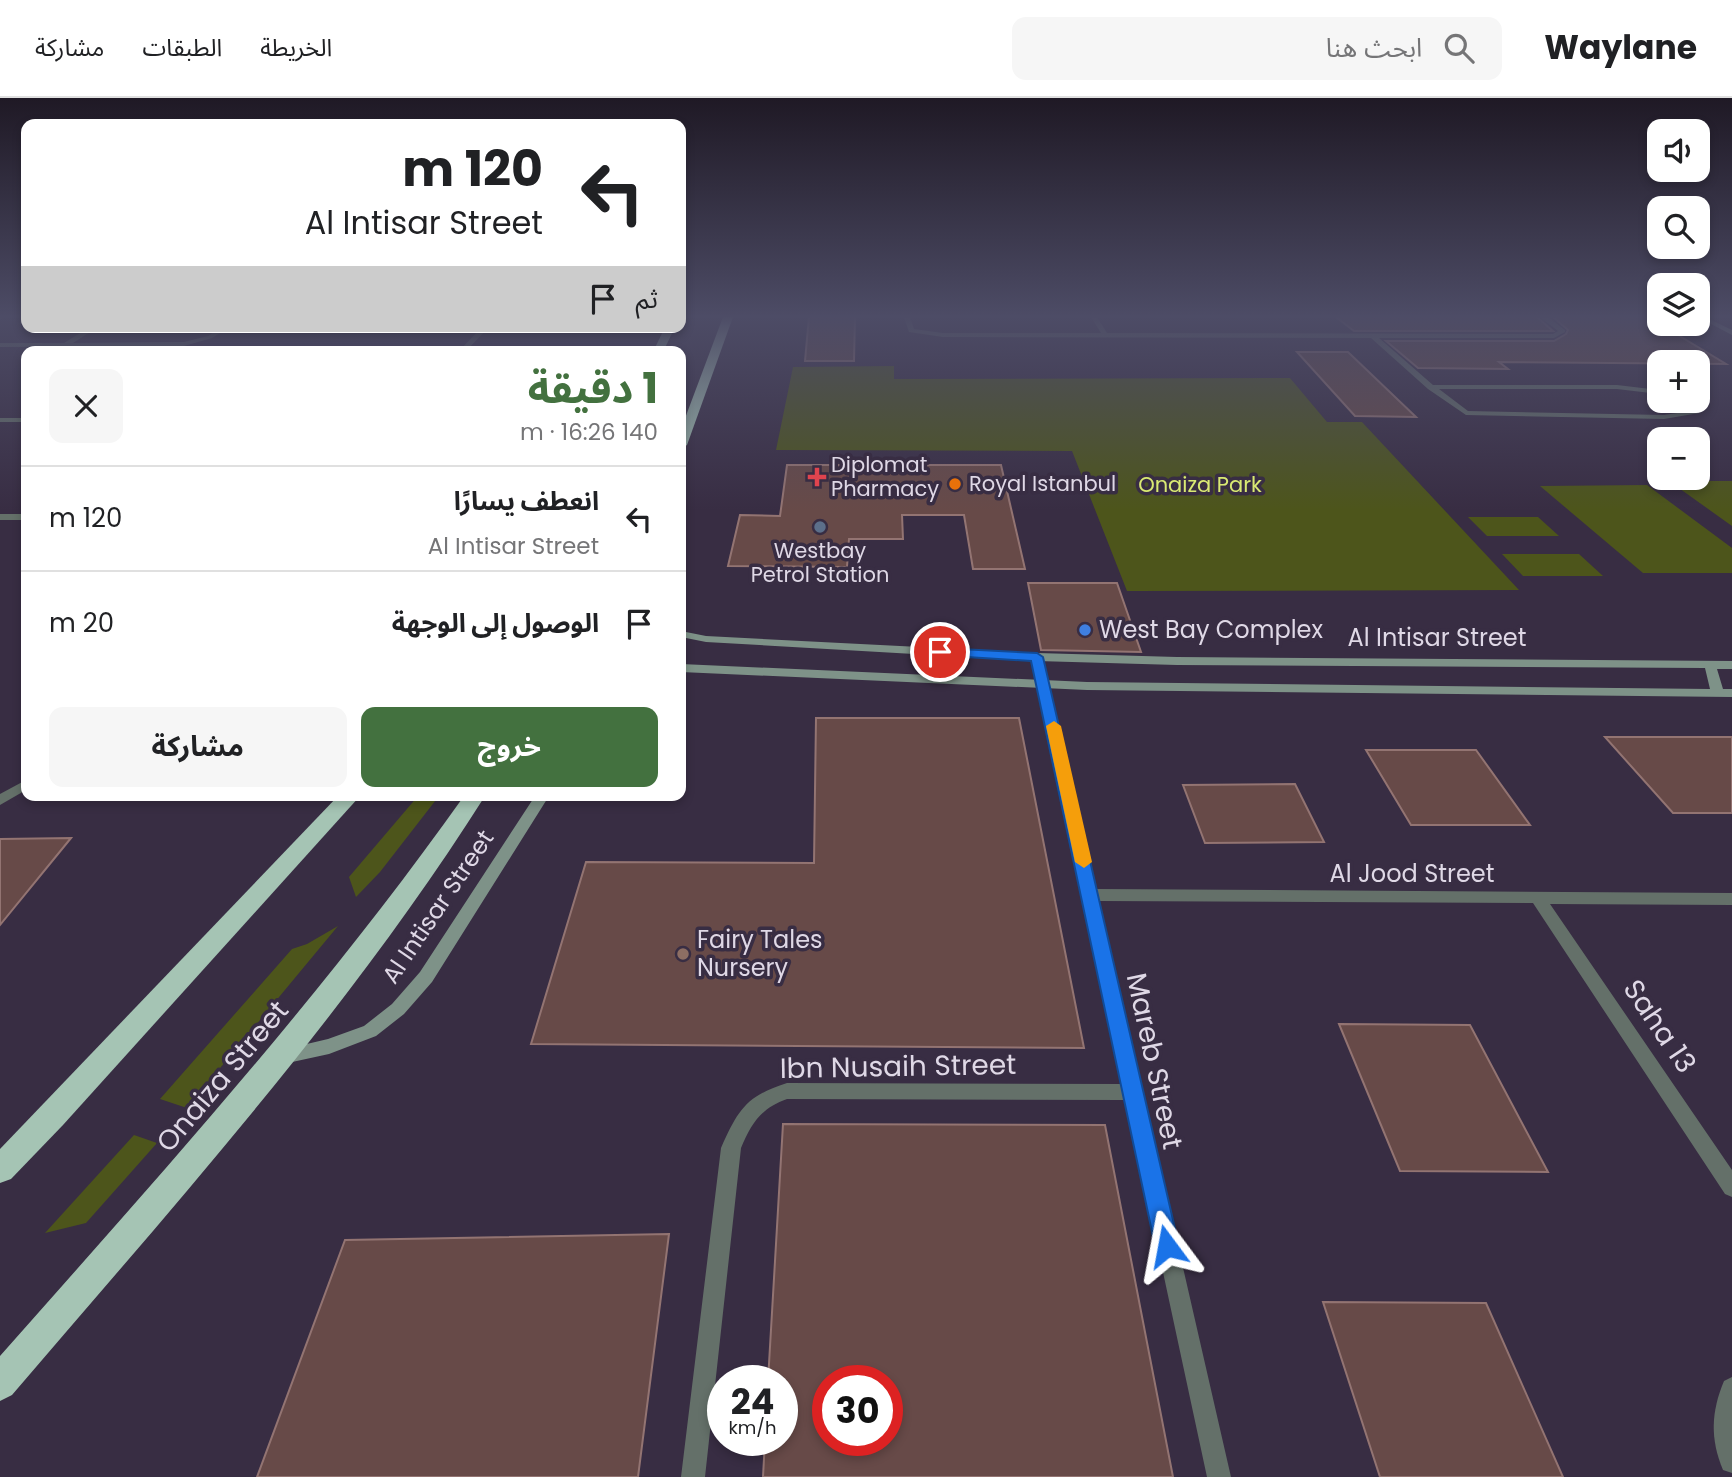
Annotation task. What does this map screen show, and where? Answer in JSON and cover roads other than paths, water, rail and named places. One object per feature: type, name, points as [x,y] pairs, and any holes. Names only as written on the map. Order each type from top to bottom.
[{"type":"highway","points":[[686,431],[704,381]]},
{"type":"highway","points":[[0,1169],[53,1116],[345,801]]},
{"type":"highway","name":"Onaiza Street","points":[[0,1383],[282,1056],[441,848],[472,801]]},
{"type":"street","points":[[1425,381],[1461,411],[1485,415],[1664,417],[1695,413]]},
{"type":"street","points":[[1431,387],[1617,387],[1647,391]]},
{"type":"street","points":[[0,420],[21,420]]},
{"type":"street","points":[[0,517],[21,517]]},
{"type":"street","name":"Al Intisar Street","points":[[686,635],[706,639],[1037,657],[1732,664]]},
{"type":"street","name":"Mareb Street","points":[[1037,657],[1219,1477]]},
{"type":"street","points":[[1710,664],[1717,692]]},
{"type":"street","points":[[686,668],[1044,684],[1732,693]]},
{"type":"street","points":[[0,800],[21,787]]},
{"type":"street","name":"Al Intisar Street","points":[[282,1056],[329,1046],[370,1031],[398,1009],[426,977],[539,801]]},
{"type":"street","name":"Al Jood Street","points":[[1091,895],[1732,899]]},
{"type":"street","name":"Saha 13","points":[[1538,898],[1732,1187]]},
{"type":"street","name":"Ibn Nusaih Street","points":[[693,1477],[731,1148],[743,1120],[764,1097],[788,1091],[1132,1093]]},
{"type":"street","points":[[1732,1389],[1724,1411],[1726,1446],[1732,1461]]},
{"type":"place","name":"Diplomat Pharmacy","points":[[817,477]]},
{"type":"place","name":"Royal Istanbul","points":[[955,484]]},
{"type":"place","name":"Westbay Petrol Station","points":[[820,527]]},
{"type":"place","name":"West Bay Complex","points":[[1085,630]]},
{"type":"place","name":"Fairy Tales Nursery","points":[[683,954]]},
{"type":"park label","name":"Onaiza Park","points":[[1200,485]]}]
